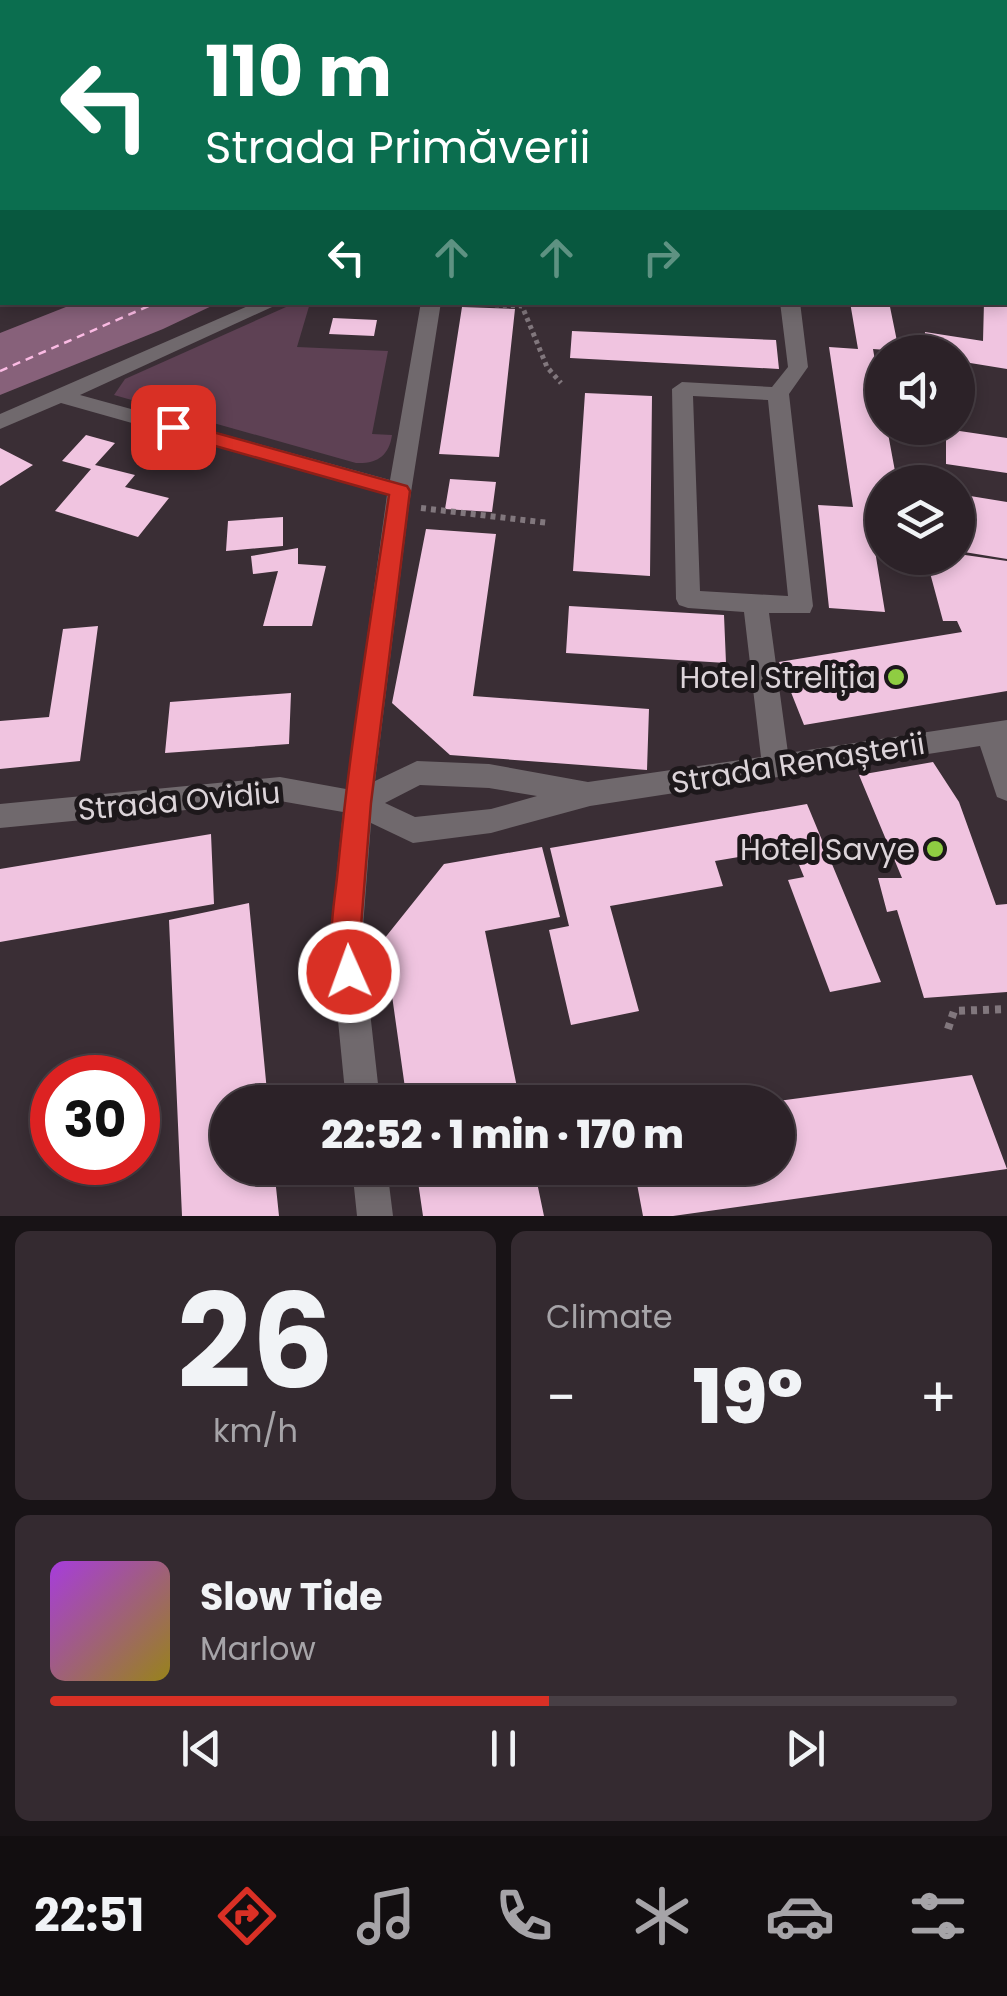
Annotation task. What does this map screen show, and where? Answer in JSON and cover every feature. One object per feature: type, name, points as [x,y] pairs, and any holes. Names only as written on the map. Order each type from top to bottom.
[{"type":"street","points":[[0,422],[267,305]]},
{"type":"street","points":[[361,1085],[346,939],[358,803],[398,498],[430,305]]},
{"type":"street","points":[[778,394],[682,389],[688,599],[801,606],[778,394],[798,367],[790,305]]},
{"type":"street","points":[[60,396],[398,498]]},
{"type":"street","points":[[755,604],[776,765]]},
{"type":"street","points":[[999,733],[1007,788]]},
{"type":"street","name":"Strada Renașterii","points":[[358,803],[413,830],[492,820],[590,794],[999,733]]},
{"type":"street","name":"Strada Renașterii","points":[[358,803],[417,772],[489,776],[590,794]]},
{"type":"street","name":"Strada Ovidiu","points":[[0,816],[280,789],[358,803]]},
{"type":"street","points":[[372,1185],[375,1216]]},
{"type":"path","points":[[500,305],[522,306],[547,367],[561,383]]},
{"type":"path","points":[[398,498],[549,523]]},
{"type":"path","points":[[948,1029],[954,1011],[1007,1009]]},
{"type":"shaded area","points":[[71,305],[214,305],[0,395],[0,333]]},
{"type":"shaded area","points":[[291,305],[309,305],[297,347],[388,351],[372,434],[392,435],[385,453],[376,460],[356,463],[114,395],[125,379]]},
{"type":"building","points":[[851,305],[890,305],[896,335],[865,335],[865,445],[890,445],[894,465],[865,465],[865,575],[879,575],[885,612],[829,608],[818,505],[853,507],[829,347],[858,349]]},
{"type":"building","points":[[984,305],[1007,305],[1007,369],[975,364],[975,340],[983,341]]},
{"type":"building","points":[[462,307],[515,309],[499,457],[439,454]]},
{"type":"building","points":[[333,318],[377,320],[374,336],[329,334]]},
{"type":"building","points":[[572,331],[776,340],[779,369],[570,358]]},
{"type":"building","points":[[585,393],[652,396],[650,576],[573,571]]},
{"type":"building","points":[[975,433],[1007,438],[1007,473],[975,468],[975,465],[946,464],[946,445],[975,445]]},
{"type":"building","points":[[86,435],[115,443],[95,465],[135,475],[125,487],[169,498],[138,537],[55,511],[91,469],[62,461]]},
{"type":"building","points":[[0,448],[33,465],[0,486]]},
{"type":"building","points":[[450,479],[496,482],[492,512],[445,509]]},
{"type":"building","points":[[975,497],[1007,502],[1007,559],[975,554]]},
{"type":"building","points":[[283,517],[283,546],[226,551],[228,521]]},
{"type":"building","points":[[426,529],[496,534],[473,696],[649,709],[647,770],[450,755],[392,703]]},
{"type":"building","points":[[298,548],[298,564],[326,566],[312,626],[263,626],[278,571],[253,574],[251,556]]},
{"type":"building","name":"Hotel Streliția","points":[[975,556],[1007,561],[1007,691],[804,725],[779,662],[962,632],[957,621],[943,621],[931,575],[975,575]]},
{"type":"building","points":[[569,606],[724,615],[726,663],[566,653]]},
{"type":"building","points":[[98,626],[80,761],[0,769],[0,721],[49,717],[63,629]]},
{"type":"building","points":[[291,693],[289,744],[165,753],[170,702]]},
{"type":"building","points":[[933,762],[959,802],[996,905],[1007,904],[1007,992],[924,998],[897,910],[887,912],[878,878],[902,878],[859,775]]},
{"type":"building","points":[[807,804],[881,982],[830,992],[788,880],[804,877],[792,848],[715,861],[723,886],[610,906],[639,1011],[571,1025],[549,930],[569,926],[550,848]]},
{"type":"building","points":[[211,834],[214,904],[0,942],[0,869]]},
{"type":"building","points":[[542,847],[560,917],[485,931],[517,1085],[405,1085],[384,939],[444,864]]},
{"type":"building","points":[[249,903],[266,1085],[210,1085],[210,1185],[276,1185],[279,1216],[182,1216],[169,920]]},
{"type":"building","points":[[972,1075],[1007,1169],[673,1216],[643,1216],[637,1185],[795,1185],[795,1099]]},
{"type":"building","points":[[418,1185],[538,1185],[544,1216],[423,1216]]},
{"type":"ferry route","points":[[0,371],[151,305]]},
{"type":"place","name":"Hotel Streliția","points":[[896,677]]},
{"type":"place","name":"Hotel Savye","points":[[935,849]]},
{"type":"route","points":[[173,427],[400,491],[358,803],[346,939],[349,972]]}]
